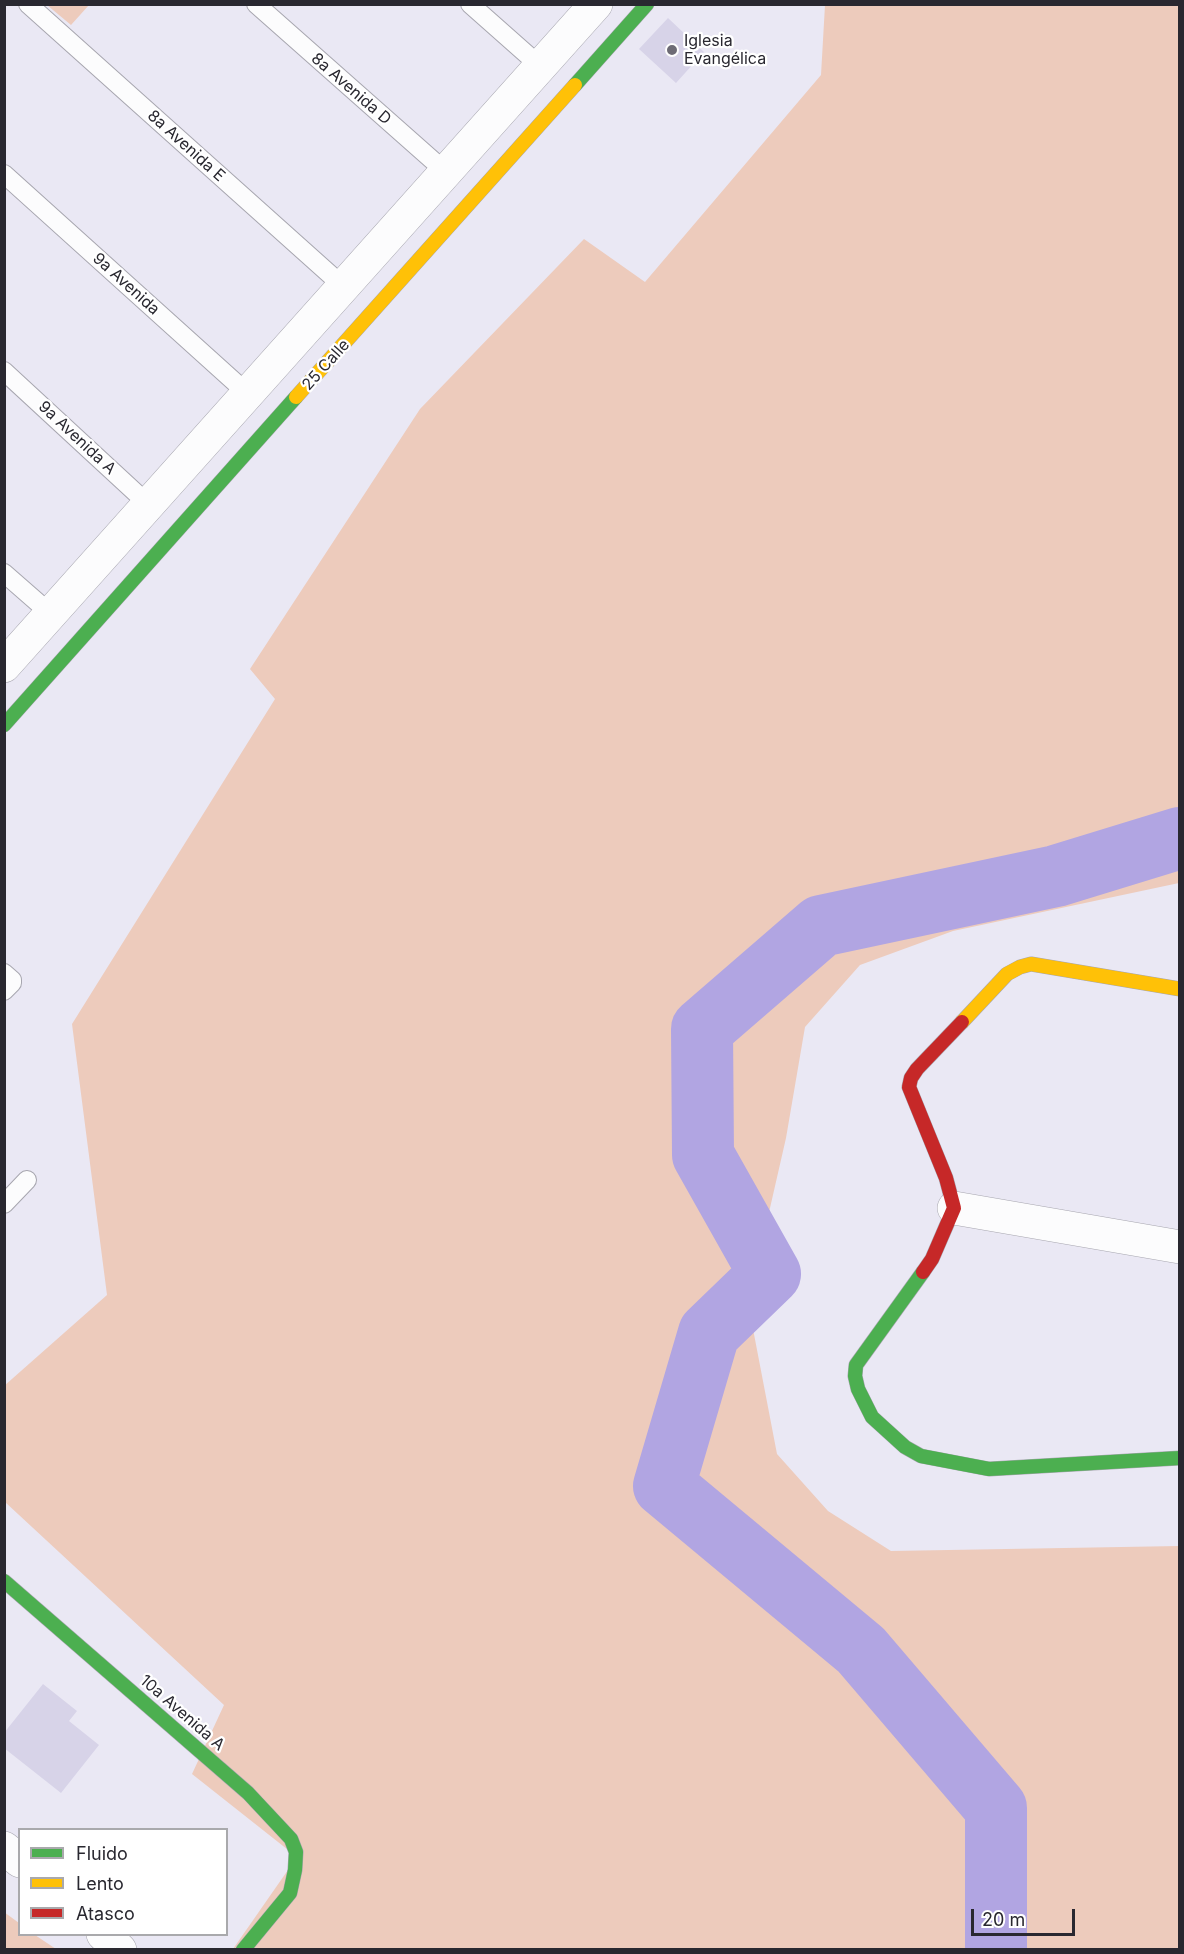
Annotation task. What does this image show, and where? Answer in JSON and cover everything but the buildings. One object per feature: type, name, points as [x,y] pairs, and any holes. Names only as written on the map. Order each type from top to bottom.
[{"type":"street","points":[[4,666],[596,4]]},
{"type":"street","name":"25 Calle","points":[[4,725],[647,4]]},
{"type":"street","points":[[1179,989],[1031,964],[1020,967],[1007,974],[917,1069],[911,1078],[909,1087],[945,1178],[954,1208],[932,1259],[856,1365],[855,1376],[858,1389],[872,1417],[905,1447],[921,1456],[989,1469],[1179,1458]]},
{"type":"street","points":[[954,1208],[1179,1247]]},
{"type":"street","name":"10a Avenida A","points":[[4,1581],[248,1793],[291,1839],[296,1852],[290,1893],[243,1950]]},
{"type":"street","points":[[4,1848],[18,1859]]},
{"type":"street","points":[[104,1936],[120,1950]]},
{"type":"lane","name":"8a Avenida E","points":[[28,4],[344,287]]},
{"type":"lane","name":"8a Avenida D","points":[[256,4],[447,173]]},
{"type":"lane","points":[[470,4],[540,66]]},
{"type":"lane","name":"9a Avenida","points":[[4,174],[248,394]]},
{"type":"lane","name":"9a Avenida A","points":[[4,371],[149,505]]},
{"type":"lane","points":[[4,573],[52,615]]},
{"type":"lane","points":[[4,1204],[27,1180]]},
{"type":"shaded area","points":[[47,5],[89,5],[71,25]]},
{"type":"shaded area","points":[[825,5],[1179,5],[1179,883],[953,931],[860,965],[805,1027],[786,1138],[762,1243],[753,1329],[777,1454],[828,1511],[891,1551],[1179,1546],[1179,1949],[233,1949],[297,1857],[192,1774],[224,1705],[5,1502],[4,1386],[107,1295],[72,1024],[275,699],[250,669],[420,409],[584,239],[645,282],[821,75]]},
{"type":"shaded area","points":[[4,1912],[18,1922],[18,1936],[36,1936],[56,1949],[5,1949]]},
{"type":"waterway","points":[[996,1950],[996,1808],[861,1650],[664,1486],[709,1333],[770,1274],[703,1155],[702,1029],[821,926],[1056,876],[1180,838]]},
{"type":"traffic: fast","points":[[575,85],[647,4]]},
{"type":"traffic: fast","points":[[4,725],[296,397]]},
{"type":"traffic: fast","points":[[923,1272],[856,1365],[855,1376],[858,1389],[872,1417],[905,1447],[921,1456],[989,1469],[1180,1458]]},
{"type":"traffic: fast","points":[[4,1581],[248,1793],[291,1839],[296,1852],[290,1893],[243,1950]]},
{"type":"traffic: slow","points":[[296,397],[575,85]]},
{"type":"traffic: slow","points":[[962,1022],[1007,974],[1031,964],[1180,989]]},
{"type":"traffic: jam","points":[[923,1272],[932,1259],[954,1208],[946,1178],[909,1087],[911,1078],[917,1069],[962,1022]]},
{"type":"place","name":"Iglesia Evangélica","points":[[672,50]]}]
